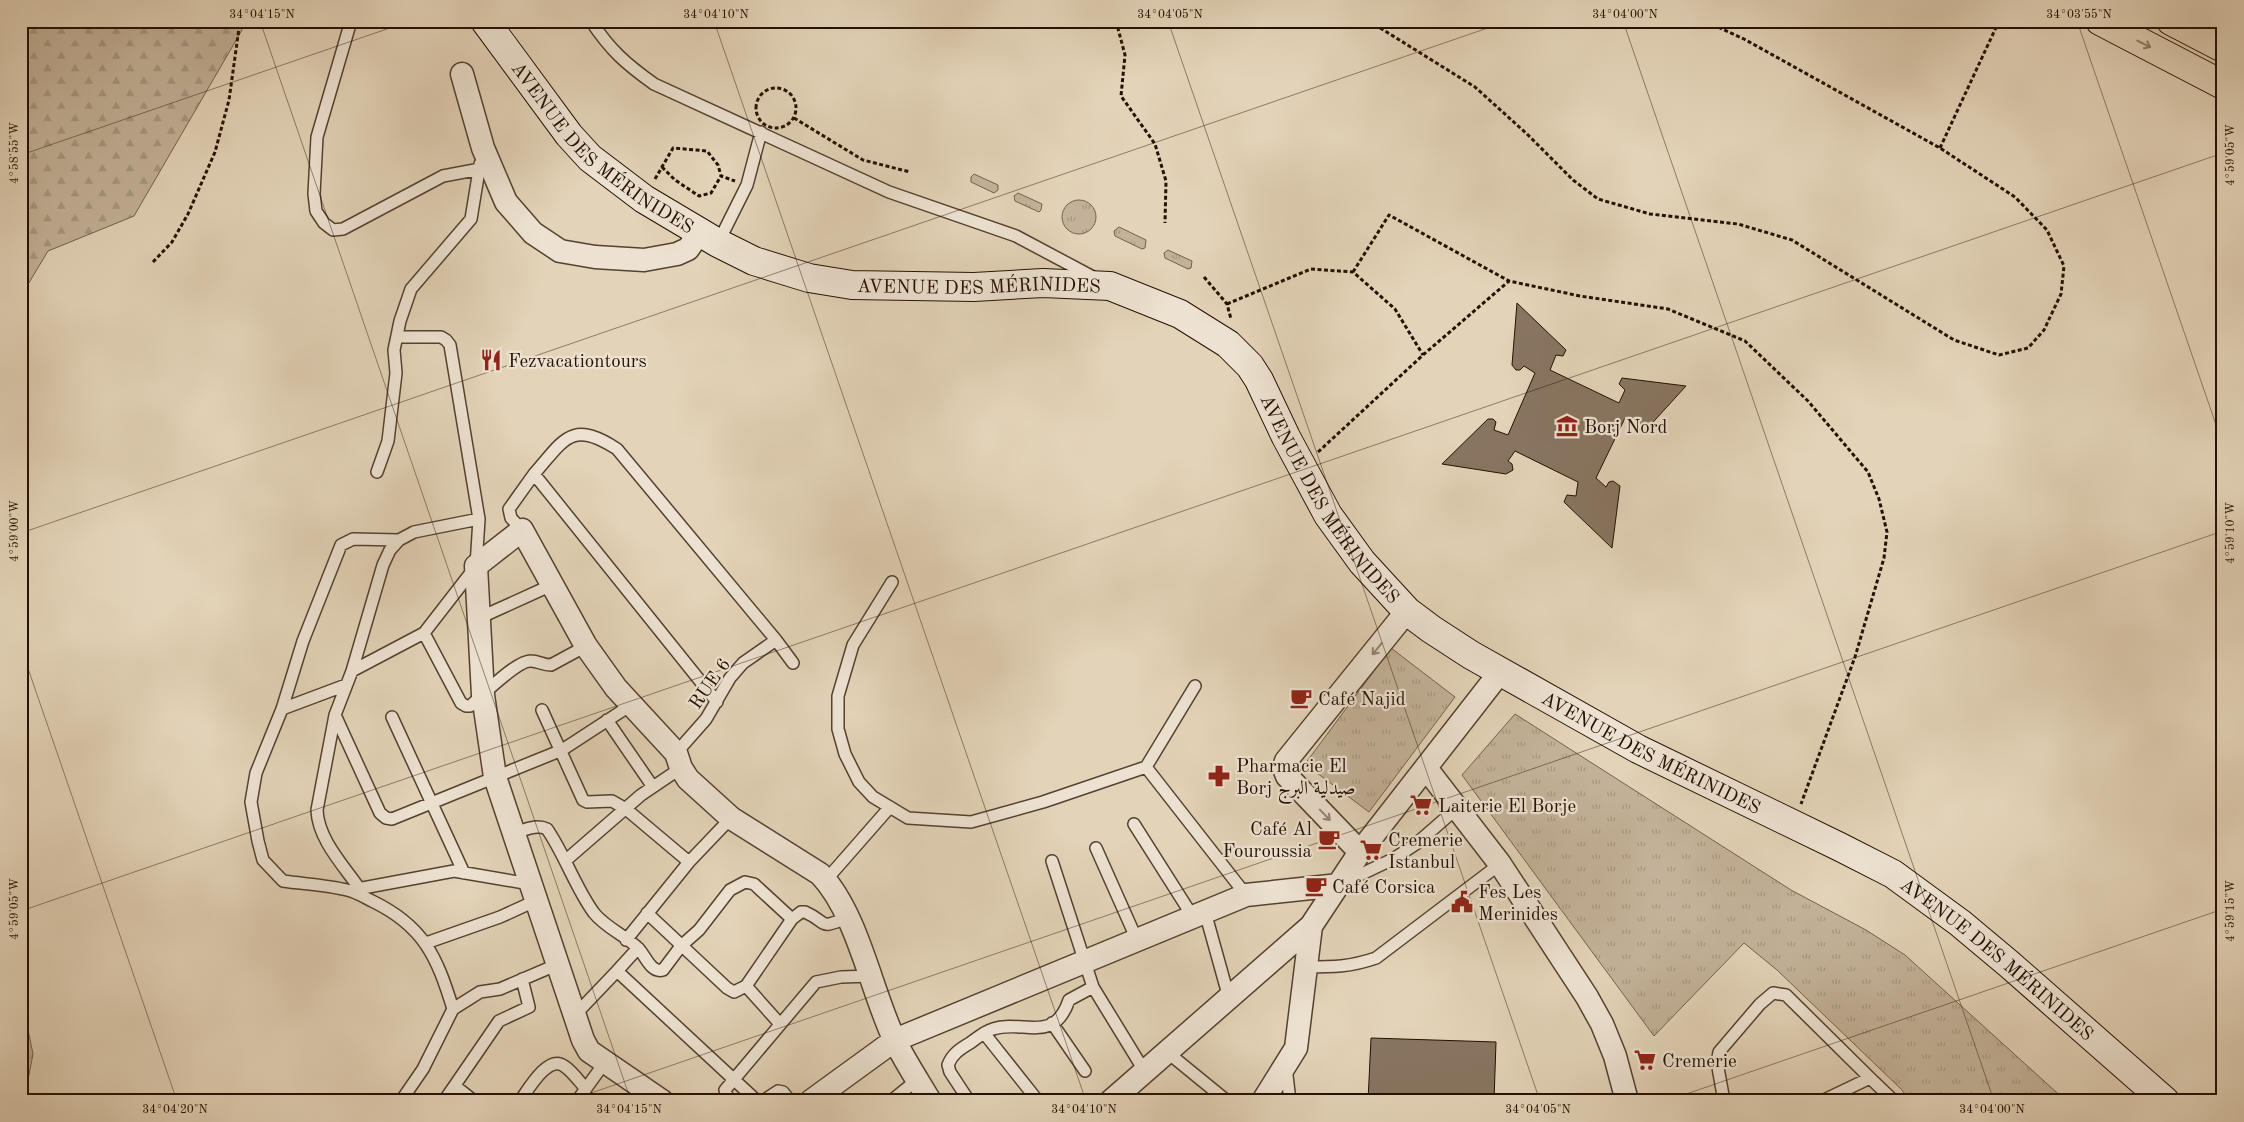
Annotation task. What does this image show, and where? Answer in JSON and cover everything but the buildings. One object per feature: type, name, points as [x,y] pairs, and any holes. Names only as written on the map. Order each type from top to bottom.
[{"type":"main road","points":[[2100,21],[2223,85]]},
{"type":"main road","points":[[2171,21],[2223,48]]},
{"type":"main road","name":"AVENUE DES MÉRINIDES","points":[[484,24],[569,134],[590,158],[644,199],[709,238],[754,261],[786,273],[852,285],[974,287],[1043,283],[1110,286],[1180,314],[1228,344],[1260,380],[1301,468],[1344,539],[1381,584],[1408,611],[1448,641],[1638,749],[1872,862],[1921,893],[2009,964],[2165,1101]]},
{"type":"street","points":[[462,74],[481,158],[506,202],[533,233],[560,251],[595,257],[644,260],[677,254],[709,238]]},
{"type":"street","points":[[662,1101],[589,1051],[556,965],[495,777],[483,695],[476,566],[522,530],[554,584],[586,646],[616,688],[679,760],[688,780],[731,818],[820,874],[826,880],[847,918],[895,1040],[930,1101]]},
{"type":"street","points":[[1360,852],[1287,776],[1284,768],[1286,761],[1408,611]]},
{"type":"street","points":[[1111,1101],[1311,926],[1360,852],[1501,671]]},
{"type":"street","points":[[1426,768],[1500,864],[1587,997],[1602,1024],[1616,1056],[1627,1101]]},
{"type":"street","points":[[811,1101],[895,1040],[1199,914],[1246,895],[1339,885]]},
{"type":"street","points":[[1262,1101],[1296,1048],[1311,926]]},
{"type":"lane","points":[[350,21],[317,137],[314,194],[316,211],[324,223],[333,230],[343,229],[443,176],[462,171],[481,158]]},
{"type":"lane","points":[[591,21],[602,39],[623,63],[654,84],[889,192],[1016,236],[1110,286]]},
{"type":"lane","points":[[709,238],[747,185],[761,132]]},
{"type":"lane","points":[[377,472],[388,441],[396,373],[394,350],[411,289],[471,219],[481,158]]},
{"type":"lane","points":[[352,671],[424,634],[476,566],[479,519],[450,345],[441,337],[397,337]]},
{"type":"lane","points":[[522,530],[511,518],[509,509],[534,474],[565,440],[571,436],[593,435],[617,449],[793,663]]},
{"type":"lane","points":[[534,474],[717,702]]},
{"type":"lane","points":[[453,1009],[444,980],[426,943],[414,929],[390,910],[354,889],[323,834],[318,822],[317,810],[335,715],[352,671],[383,565],[390,550],[399,540],[422,530],[479,519]]},
{"type":"lane","points":[[399,540],[353,538],[341,545],[303,641],[282,709],[256,773],[251,802],[263,860],[283,881],[354,889],[454,871],[532,893]]},
{"type":"lane","points":[[892,582],[853,645],[838,696],[838,729],[845,754],[859,782],[873,797],[908,818],[971,822],[1043,802],[1146,766],[1195,686]]},
{"type":"lane","points":[[479,618],[554,584]]},
{"type":"lane","points":[[424,634],[461,703],[466,706],[470,706],[518,665],[531,660],[544,665],[551,664],[586,646]]},
{"type":"lane","name":"RUE 6","points":[[565,861],[652,787],[679,760],[717,702],[730,678],[743,663],[776,640]]},
{"type":"lane","points":[[282,709],[346,686]]},
{"type":"lane","points":[[335,715],[380,813],[386,818],[392,819],[560,751],[631,705]]},
{"type":"lane","points":[[542,710],[584,800],[587,802],[612,801],[626,809],[689,862]]},
{"type":"lane","points":[[392,717],[464,873]]},
{"type":"lane","points":[[607,720],[652,787]]},
{"type":"lane","points":[[1146,766],[1246,895]]},
{"type":"lane","points":[[826,880],[890,807]]},
{"type":"lane","points":[[1339,885],[1393,859],[1416,844],[1456,809]]},
{"type":"lane","points":[[626,940],[689,862],[731,818]]},
{"type":"lane","points":[[1134,824],[1199,914],[1229,998]]},
{"type":"lane","points":[[513,834],[533,827],[542,826],[547,828],[593,911],[604,924],[638,948],[654,970],[663,970],[681,946],[699,930],[730,890],[745,882],[754,884],[792,919]]},
{"type":"lane","points":[[1096,848],[1137,940]]},
{"type":"lane","points":[[1052,861],[1093,987],[1145,1072]]},
{"type":"lane","points":[[1306,967],[1341,968],[1354,966],[1376,958],[1500,864]]},
{"type":"lane","points":[[426,943],[500,917],[532,893]]},
{"type":"lane","points":[[647,913],[732,991],[737,992],[746,986],[792,919],[801,912],[805,912],[821,924],[828,925],[847,918]]},
{"type":"lane","points":[[574,1016],[638,948]]},
{"type":"lane","points":[[401,1101],[423,1069],[453,1009],[480,992],[500,989],[556,965]]},
{"type":"lane","points":[[617,971],[735,1078],[757,1101]]},
{"type":"lane","points":[[729,1101],[725,1090],[816,982],[840,977],[871,976]]},
{"type":"lane","points":[[444,1101],[499,1021],[529,1007],[522,979]]},
{"type":"lane","points":[[746,986],[780,1024]]},
{"type":"lane","points":[[969,1101],[950,1072],[948,1065],[957,1051],[984,1033],[1000,1028],[1037,1029],[1052,1023],[1067,1010],[1069,1000],[1093,987]]},
{"type":"lane","points":[[1724,1101],[1717,1062],[1719,1052],[1760,1004],[1773,993],[1786,995],[1894,1101]]},
{"type":"lane","points":[[1052,1023],[1085,1071]]},
{"type":"lane","points":[[984,1033],[1036,1100]]},
{"type":"lane","points":[[1167,1052],[1228,1101]]},
{"type":"lane","points":[[577,1101],[605,1062]]},
{"type":"lane","points":[[520,1101],[545,1068],[553,1063],[564,1065],[586,1088]]},
{"type":"lane","points":[[1286,1065],[1290,1101]]},
{"type":"lane","points":[[1822,1101],[1870,1078]]},
{"type":"lane","points":[[891,1101],[917,1080]]},
{"type":"lane","points":[[455,1086],[474,1101]]},
{"type":"lane","points":[[763,1101],[778,1091],[783,1092],[790,1101]]},
{"type":"path","points":[[153,262],[172,242],[188,214],[215,152],[229,100],[240,21]]},
{"type":"path","points":[[1116,21],[1125,55],[1121,96],[1155,144],[1166,181],[1165,223]]},
{"type":"path","points":[[1369,21],[1475,88],[1527,134],[1572,180],[1598,199],[1650,214],[1738,224],[1792,240],[1954,340],[2000,354],[2028,348],[2044,330],[2061,294],[2064,266],[2047,230],[2015,197],[1940,148],[1744,39],[1705,21]]},
{"type":"path","points":[[1940,148],[1998,21]]},
{"type":"path","points":[[758,99],[768,90],[775,88],[788,92],[796,104],[794,118],[863,160],[910,172]]},
{"type":"path","points":[[654,182],[662,167],[673,148],[707,150],[718,165],[721,176],[711,193],[699,196],[675,180],[662,167]]},
{"type":"path","points":[[721,176],[747,185]]},
{"type":"path","points":[[1353,272],[1389,215],[1509,281],[1580,296],[1668,309],[1745,341],[1808,401],[1868,472],[1879,499],[1888,532],[1884,558],[1855,657],[1793,824]]},
{"type":"path","points":[[1227,304],[1311,269],[1353,272],[1395,309],[1423,355]]},
{"type":"path","points":[[1301,468],[1423,355],[1509,281]]},
{"type":"green space","points":[[21,21],[242,21],[242,30],[134,216],[48,251],[21,296]]},
{"type":"green space","points":[[974,174],[998,185],[998,190],[994,193],[971,182],[971,177]]},
{"type":"green space","points":[[1018,193],[1042,204],[1041,210],[1039,212],[1015,201],[1014,196]]},
{"type":"green space","points":[[1079,200],[1086,201],[1091,205],[1095,210],[1095,224],[1091,229],[1086,233],[1079,234],[1072,233],[1067,229],[1063,224],[1062,217],[1063,210],[1067,205],[1072,201]]},
{"type":"green space","points":[[1119,227],[1146,240],[1145,248],[1142,249],[1115,236],[1114,231]]},
{"type":"green space","points":[[1168,250],[1192,261],[1191,268],[1188,269],[1165,258],[1164,253]]},
{"type":"green space","points":[[1391,648],[1455,697],[1369,812],[1305,764]]},
{"type":"green space","points":[[1515,714],[1791,890],[1866,930],[1905,955],[2066,1101],[1910,1101],[1901,1089],[1777,970],[1744,943],[1654,1036],[1462,775]]},
{"type":"green space","points":[[21,996],[33,1054],[24,1101],[21,1101]]},
{"type":"place","name":"Fezvacationtours","points":[[491,360]]},
{"type":"place","name":"Borj Nord","points":[[1567,426]]},
{"type":"place","name":"Café Najid","points":[[1301,698]]},
{"type":"place","name":"Pharmacie El Borj صيدلية البرج","points":[[1219,776]]},
{"type":"place","name":"Laiterie El Borje","points":[[1421,805]]},
{"type":"place","name":"Café Al Fouroussia","points":[[1329,839]]},
{"type":"place","name":"Cremerie Istanbul","points":[[1371,850]]},
{"type":"place","name":"Café Corsica","points":[[1316,886]]},
{"type":"place","name":"Fes Les Merinides","points":[[1462,902]]},
{"type":"place","name":"Cremerie","points":[[1645,1060]]}]
